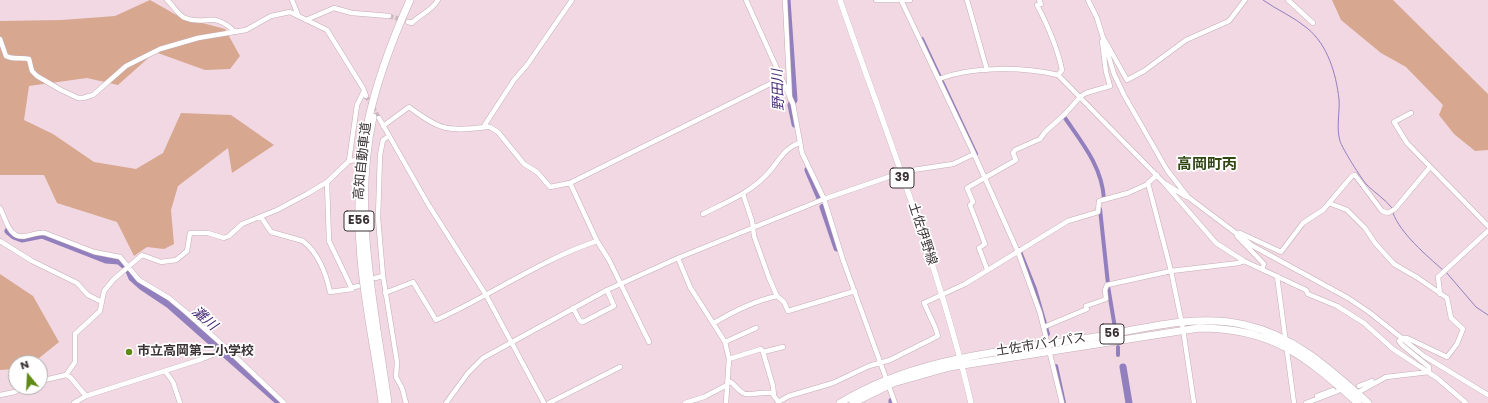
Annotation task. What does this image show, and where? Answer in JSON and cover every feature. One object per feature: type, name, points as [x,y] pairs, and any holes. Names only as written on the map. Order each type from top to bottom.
[{"type":"highway","name":"高知自動車道","points":[[382,403],[361,259],[358,216],[359,177],[366,127],[377,80],[391,41],[410,0]]},
{"type":"highway","name":"高知自動車道","points":[[389,403],[367,258],[365,176],[370,129],[391,41]]},
{"type":"highway","name":"土佐市バイパス","points":[[840,403],[887,382],[913,376],[961,361],[1182,326],[1224,328],[1244,331],[1303,348],[1358,390],[1368,403]]},
{"type":"highway","name":"土佐市バイパス","points":[[1286,343],[1318,368],[1358,403]]},
{"type":"highway","name":"土佐市バイパス","points":[[853,403],[887,382]]},
{"type":"main road","name":"土佐伊野線","points":[[840,0],[900,173],[913,206],[961,361],[971,403]]},
{"type":"street","points":[[168,0],[180,15],[186,18],[221,20],[235,32]]},
{"type":"street","points":[[292,0],[298,15]]},
{"type":"street","points":[[408,22],[412,23],[418,16],[431,10],[438,0]]},
{"type":"street","points":[[572,0],[552,30],[514,80],[484,126],[490,127],[498,132],[524,164],[537,172],[548,186],[555,187],[570,183],[780,79]]},
{"type":"street","points":[[746,0],[791,102]]},
{"type":"street","points":[[785,0],[791,102],[798,143],[824,199],[854,291],[895,403]]},
{"type":"street","points":[[876,0],[910,0]]},
{"type":"street","points":[[901,0],[941,78],[1019,251],[1046,327],[1048,347],[1062,403]]},
{"type":"street","points":[[967,0],[986,70]]},
{"type":"street","points":[[1039,0],[1040,4],[1038,5],[1052,35],[1060,59],[1062,70],[1058,75]]},
{"type":"street","points":[[1088,0],[1097,18],[1114,74],[1138,120],[1167,170],[1188,197]]},
{"type":"street","points":[[1103,38],[1107,42],[1127,80],[1144,71],[1186,40],[1230,21],[1245,0]]},
{"type":"street","points":[[1288,0],[1313,23]]},
{"type":"street","points":[[306,20],[334,8],[352,13],[389,16]]},
{"type":"street","points":[[0,39],[6,56],[11,59],[19,57],[29,59],[32,71],[37,76],[61,90],[78,98],[83,98],[93,95],[126,66],[160,49],[198,38],[246,30],[271,16],[286,12],[298,15],[327,30],[365,94],[357,105],[349,161]]},
{"type":"street","points":[[987,269],[979,248],[985,244],[970,204],[973,202],[966,188],[1016,160],[1013,153],[1015,150],[1040,139],[1045,132],[1065,114],[1080,97],[1086,93],[1110,86],[1106,72],[1102,42],[1103,38]]},
{"type":"street","points":[[941,78],[986,70],[1058,75],[1157,175],[1210,237],[1244,261],[1306,290],[1308,294],[1337,306],[1353,316],[1393,349],[1429,372],[1466,403]]},
{"type":"street","points":[[383,126],[409,107],[431,124],[450,129],[490,127]]},
{"type":"street","points":[[1411,113],[1394,122],[1407,143],[1488,226]]},
{"type":"street","points":[[379,118],[436,217],[486,295],[544,403]]},
{"type":"street","points":[[389,136],[383,140],[380,155],[378,218],[389,322],[396,349],[396,377],[402,388],[406,403]]},
{"type":"street","points":[[703,214],[743,194],[766,175],[783,154],[798,143]]},
{"type":"street","points":[[446,403],[477,364],[490,353],[620,283],[824,199],[900,173],[953,164],[974,154]]},
{"type":"street","points":[[374,156],[380,155]]},
{"type":"street","points":[[48,379],[66,375],[75,362],[76,334],[100,311],[104,291],[114,279],[142,255],[160,262],[176,260],[187,251],[190,234],[208,233],[224,238],[229,236],[242,224],[261,217],[295,200],[327,182],[349,161],[357,160]]},
{"type":"street","points":[[1237,234],[1240,233],[1282,252],[1303,223],[1323,210],[1355,175],[1382,211],[1388,213],[1393,210],[1430,167]]},
{"type":"street","points":[[763,352],[773,386],[774,396],[778,403],[796,394],[833,383],[850,374],[890,360],[938,336],[924,303],[965,284],[987,269],[1068,221],[1098,212],[1099,201],[1128,193],[1148,184],[1157,175]]},
{"type":"street","points":[[327,182],[329,241],[351,288]]},
{"type":"street","points":[[1164,183],[1166,182],[1173,190],[1188,197],[1237,234],[1260,249],[1348,298],[1369,312],[1424,356],[1488,394]]},
{"type":"street","points":[[570,183],[597,241],[606,255],[649,342]]},
{"type":"street","points":[[1148,184],[1171,271],[1182,326],[1194,403]]},
{"type":"street","points":[[743,194],[754,236],[777,296],[784,302],[788,311],[854,291]]},
{"type":"street","points":[[1329,203],[1347,210],[1365,228],[1374,243],[1394,264],[1447,298],[1451,318],[1463,329],[1457,344],[1449,355],[1444,356],[1407,338],[1401,338]]},
{"type":"street","points":[[0,208],[8,227],[14,234],[23,237],[40,232],[45,233],[94,252],[120,257],[139,280],[169,298],[284,403]]},
{"type":"street","points":[[261,217],[271,232],[303,241],[307,245],[324,270],[330,292],[352,289],[351,288],[358,286]]},
{"type":"street","points":[[1440,294],[1438,277],[1488,230]]},
{"type":"street","points":[[1237,234],[1237,236],[1264,264],[1262,269]]},
{"type":"street","points":[[0,241],[32,261],[77,283],[88,295],[102,302]]},
{"type":"street","points":[[386,292],[413,282],[436,320],[538,267],[597,241]]},
{"type":"street","points":[[678,258],[690,287],[725,342],[729,359],[726,403]]},
{"type":"street","points":[[1046,327],[1087,309],[1086,306],[1104,301],[1106,299],[1105,290],[1107,285],[1171,271],[1239,263],[1244,261]]},
{"type":"street","points":[[375,278],[383,276]]},
{"type":"street","points":[[1277,276],[1294,403]]},
{"type":"street","points":[[573,308],[580,321],[583,322],[614,306],[607,290]]},
{"type":"street","points":[[714,323],[744,309],[753,302],[777,296]]},
{"type":"street","points":[[725,342],[756,328]]},
{"type":"street","points":[[1401,338],[1399,341],[1402,345],[1429,367],[1429,372]]},
{"type":"street","points":[[74,403],[86,396],[202,359],[223,347]]},
{"type":"street","points":[[729,359],[761,349],[763,352],[783,347]]},
{"type":"street","points":[[549,403],[620,367]]},
{"type":"street","points":[[165,371],[173,382],[180,403]]},
{"type":"street","points":[[1358,390],[1380,377],[1429,372]]},
{"type":"street","points":[[66,375],[70,377],[86,396]]},
{"type":"street","points":[[1358,390],[1386,377]]},
{"type":"street","points":[[685,403],[704,397],[728,383],[733,382],[742,393],[748,395],[761,392],[772,394],[774,396]]},
{"type":"street","points":[[1307,403],[1338,391],[1341,388]]},
{"type":"street","points":[[1307,403],[1323,393],[1333,390]]},
{"type":"shaded area","points":[[150,0],[180,17],[225,29],[240,56],[230,69],[205,70],[155,52],[118,85],[87,78],[29,86],[24,120],[53,134],[94,162],[136,169],[163,153],[181,113],[231,115],[274,145],[232,173],[228,148],[178,186],[171,210],[174,244],[164,249],[147,247],[134,256],[117,222],[57,203],[44,175],[0,175],[0,21],[62,20],[115,16]]},
{"type":"shaded area","points":[[1332,0],[1393,0],[1488,94],[1488,150],[1475,151],[1454,134],[1439,115],[1443,105],[1406,67],[1381,53],[1341,20]]},
{"type":"shaded area","points":[[0,274],[33,296],[59,342],[43,355],[8,355],[8,370],[0,370]]},
{"type":"waterway","name":"野田川","points":[[787,0],[794,100],[791,105],[795,124]]},
{"type":"waterway","points":[[1263,0],[1307,28],[1326,51],[1336,80],[1339,99],[1338,131],[1340,141],[1352,164],[1364,182],[1392,208]]},
{"type":"waterway","points":[[922,39],[976,154]]},
{"type":"waterway","points":[[1065,118],[1096,166],[1100,176],[1104,199]]},
{"type":"waterway","name":"野田川","points":[[808,170],[820,198]]},
{"type":"waterway","name":"野田川","points":[[823,207],[837,248]]},
{"type":"waterway","points":[[1100,209],[1108,284]]},
{"type":"waterway","points":[[1393,213],[1408,236],[1443,270]]},
{"type":"waterway","name":"灘川","points":[[8,231],[14,236],[22,239],[42,235],[106,260],[119,261],[125,266]]},
{"type":"waterway","points":[[1019,249],[1035,289],[1048,334]]},
{"type":"waterway","name":"灘川","points":[[129,271],[132,278],[141,286],[168,304],[280,403]]},
{"type":"waterway","points":[[1446,272],[1476,307],[1488,315]]},
{"type":"waterway","points":[[1108,286],[1115,328]]},
{"type":"waterway","points":[[1118,347],[1118,355]]},
{"type":"waterway","points":[[1056,366],[1064,403]]},
{"type":"waterway","points":[[1123,367],[1129,403]]},
{"type":"tunnel","points":[[389,16],[403,20]]},
{"type":"tunnel","points":[[366,96],[379,118]]},
{"type":"place","name":"市立高岡第二小学校","points":[[129,352]]},
{"type":"district","name":"高岡町丙","points":[[1207,165]]}]
